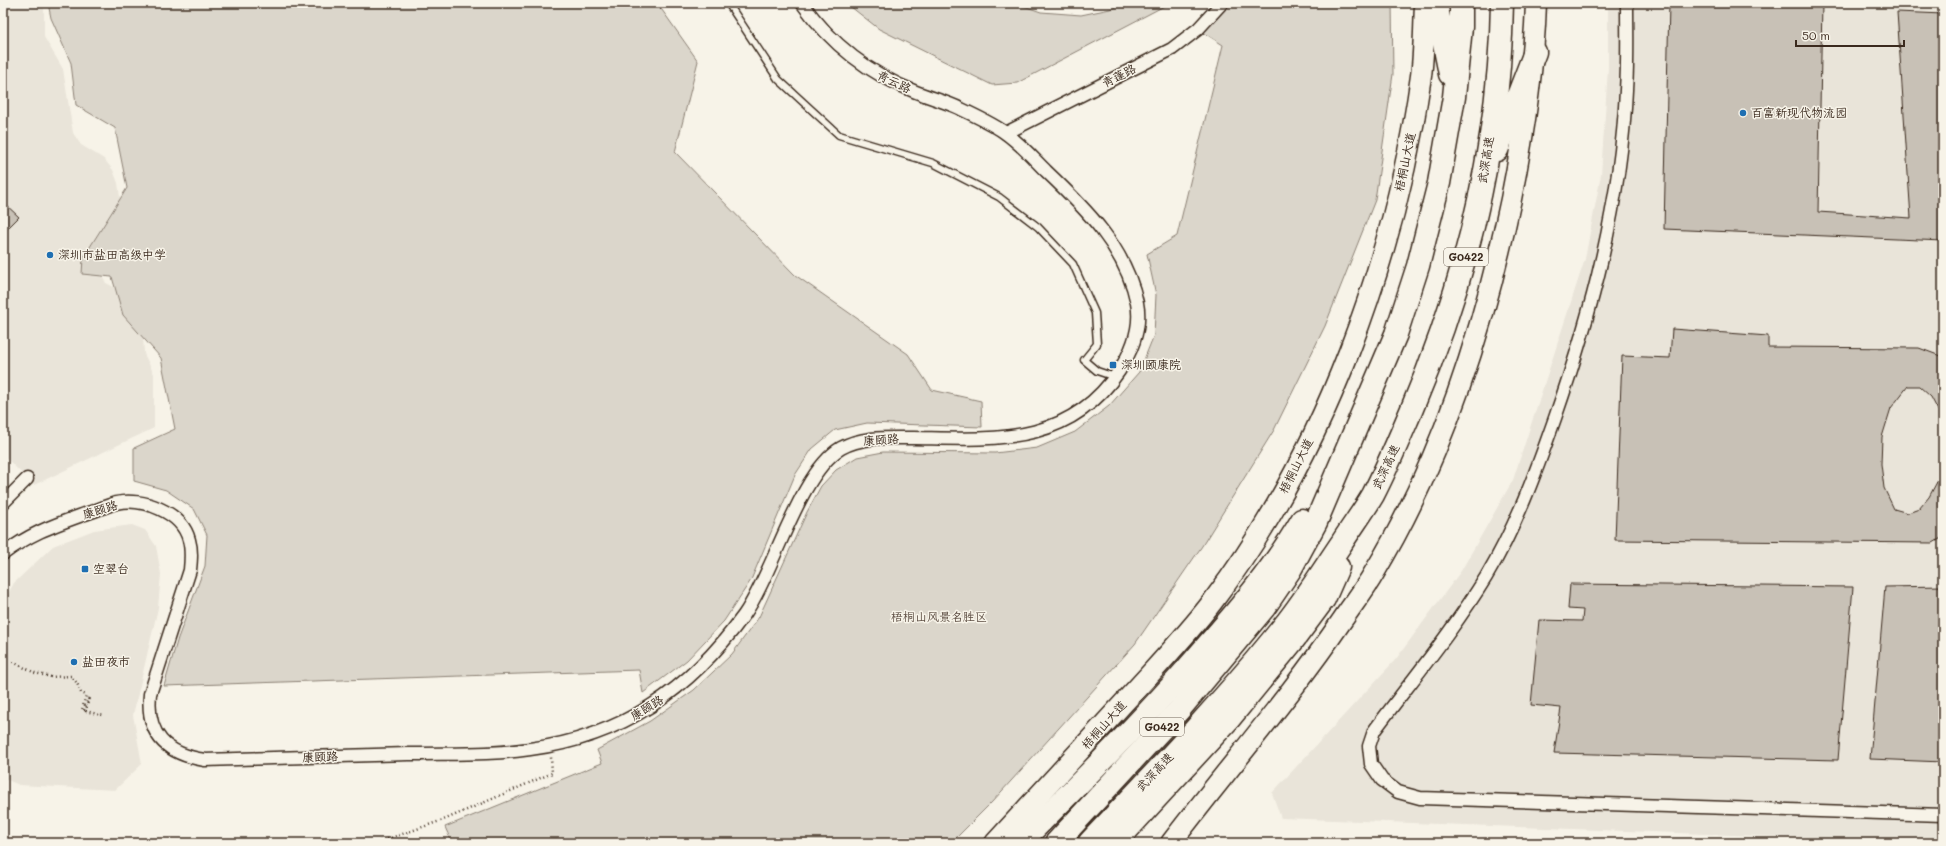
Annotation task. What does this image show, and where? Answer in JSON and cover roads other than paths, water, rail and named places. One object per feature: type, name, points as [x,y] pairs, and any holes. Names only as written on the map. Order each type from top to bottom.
[{"type":"highway","points":[[1436,3],[1454,97]]},
{"type":"highway","name":"武深高速","points":[[1056,843],[1179,710],[1264,608],[1290,570],[1316,522],[1396,334],[1418,266],[1439,183],[1454,97],[1461,27],[1461,3]]},
{"type":"highway","name":"武深高速","points":[[1088,843],[1189,736],[1284,626],[1324,570],[1372,496],[1427,373],[1451,307],[1468,250],[1482,191],[1495,106],[1501,38],[1502,3]]},
{"type":"highway","points":[[1482,191],[1535,52]]},
{"type":"highway","points":[[1020,843],[1112,750],[1181,676],[1240,608],[1293,536],[1359,421]]},
{"type":"highway","points":[[1115,843],[1229,719],[1292,642],[1324,598],[1372,496]]},
{"type":"main road","name":"梧桐山大道","points":[[995,843],[1166,657],[1213,601],[1257,536],[1293,474],[1324,409],[1355,334],[1383,254],[1405,169],[1421,74],[1425,3]]},
{"type":"main road","points":[[1171,843],[1314,662],[1374,574],[1413,503],[1438,445],[1473,351],[1498,264],[1518,163],[1535,52],[1536,3]]},
{"type":"main road","points":[[1167,843],[1188,820]]},
{"type":"street","name":"青云路","points":[[802,3],[831,38],[855,60],[876,74],[913,91],[959,108],[1006,133]]},
{"type":"street","name":"青蓬路","points":[[1006,133],[1172,49],[1198,29],[1222,3]]},
{"type":"street","points":[[1627,3],[1626,91],[1616,185],[1601,269],[1570,375],[1538,467],[1512,527],[1486,577],[1459,617],[1374,731],[1369,746],[1371,764],[1382,780],[1398,792],[1420,798],[1943,815]]},
{"type":"street","name":"康颐路","points":[[3,554],[19,542],[42,529],[117,503],[136,503],[154,506],[169,514],[181,526],[189,539],[191,554],[190,570],[150,694],[148,709],[152,726],[162,742],[173,752],[187,758],[205,760],[526,750],[581,739],[632,718],[659,702],[683,684],[726,640],[750,606],[767,574],[804,494],[827,459],[839,450],[852,443],[886,438],[988,439],[1032,433],[1067,419],[1100,394],[1115,377],[1127,358],[1135,339],[1139,318],[1133,288],[1125,267],[1101,227],[1059,183],[1006,133]]},
{"type":"street","points":[[3,503],[27,479]]},
{"type":"lane","points":[[728,3],[778,79],[839,135],[933,163],[999,197],[1038,227],[1073,264],[1095,314],[1097,344],[1084,360],[1097,371],[1115,377]]},
{"type":"place","name":"百富新现代物流园","points":[[1743,113]]},
{"type":"place","name":"深圳市盐田高级中学","points":[[50,255]]},
{"type":"place","name":"深圳颐康院","points":[[1113,365]]},
{"type":"place","name":"空翠台","points":[[85,569]]},
{"type":"place","name":"盐田夜市","points":[[74,662]]},
{"type":"park label","name":"梧桐山风景名胜区","points":[[939,617]]}]
